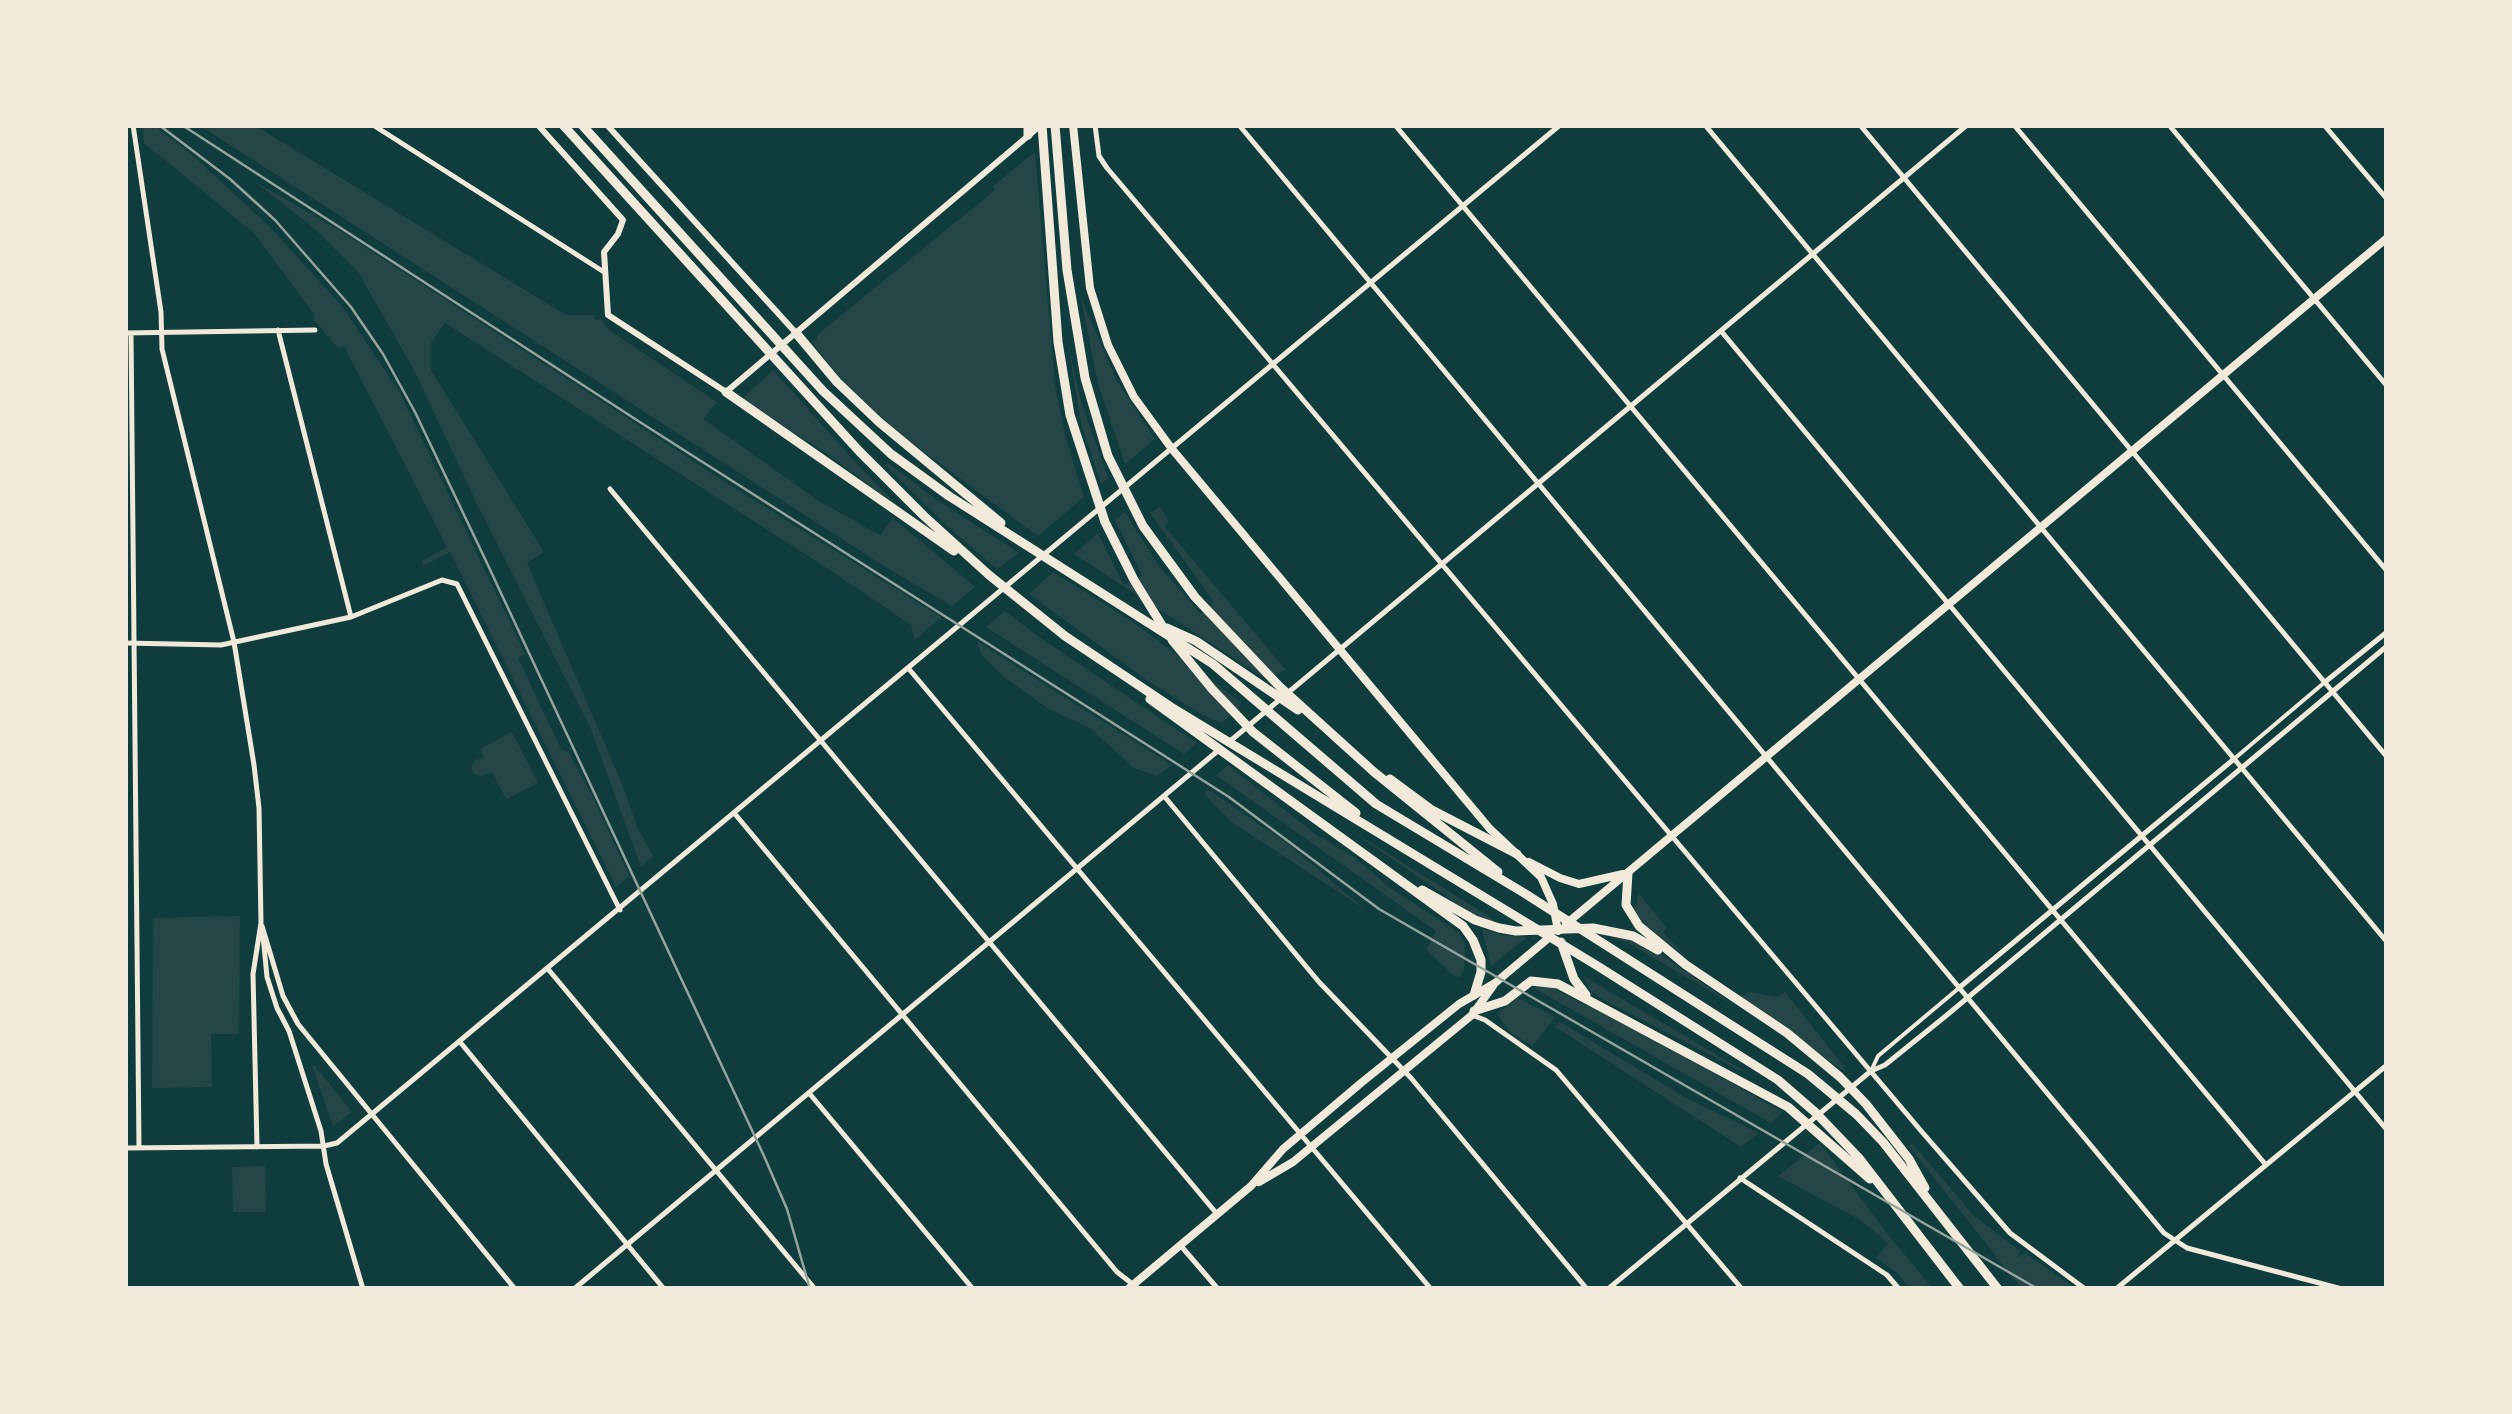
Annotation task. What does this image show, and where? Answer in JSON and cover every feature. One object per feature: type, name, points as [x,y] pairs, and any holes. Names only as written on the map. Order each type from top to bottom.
[{"type":"highway","points":[[563,125],[897,490],[989,576]]},
{"type":"highway","points":[[582,125],[792,358],[890,454],[1136,613],[1236,684],[1376,804],[1524,893],[1819,1082],[1856,1114],[1998,1289]]},
{"type":"highway","points":[[1041,125],[1060,360],[1070,416],[1107,526],[1134,580],[1190,664],[1260,738],[1390,839]]},
{"type":"highway","points":[[1055,125],[1065,252],[1078,343],[1094,413],[1132,506],[1162,555],[1206,610],[1332,736],[1524,893]]},
{"type":"highway","points":[[796,333],[837,382],[879,422],[1021,542]]},
{"type":"highway","points":[[726,392],[989,576],[1198,729],[1234,762],[1456,921],[1474,940],[1482,966],[1474,996]]},
{"type":"highway","points":[[1136,613],[1196,642],[1263,685],[1432,810],[1516,854]]},
{"type":"highway","points":[[1198,729],[1390,839],[1748,1059],[1798,1096],[1888,1194],[1960,1289]]},
{"type":"highway","points":[[1628,873],[1626,905],[1631,916],[1686,964]]},
{"type":"highway","points":[[1398,878],[1490,925],[1516,931],[1593,928],[1648,943],[1686,964],[1819,1058],[1866,1104],[1909,1159],[1938,1212]]},
{"type":"highway","points":[[1558,931],[1574,979],[1592,1000]]},
{"type":"highway","points":[[1473,1013],[1505,1000],[1526,983],[1538,980],[1558,984],[1788,1107],[1830,1135]]},
{"type":"highway","points":[[1930,1252],[1952,1289]]},
{"type":"main road","points":[[1073,125],[1090,288],[1120,373],[1172,449],[1490,828],[1545,882],[1558,931]]},
{"type":"main road","points":[[1134,1288],[1251,1186],[1301,1134],[1460,1004],[1495,983],[2387,238]]},
{"type":"main road","points":[[1516,854],[1573,884],[1628,873]]},
{"type":"main road","points":[[1251,1186],[1312,1147],[1473,1013],[1495,983]]},
{"type":"street","points":[[133,125],[162,349],[234,642],[259,808],[261,924],[267,978],[276,1008],[289,1031],[363,1289]]},
{"type":"street","points":[[373,125],[604,272]]},
{"type":"street","points":[[538,125],[622,218],[618,234],[604,252],[608,314],[726,392],[1028,130],[1041,125]]},
{"type":"street","points":[[607,125],[796,333]]},
{"type":"street","points":[[1094,125],[1096,144],[1107,168],[1870,1071],[2005,1228],[2085,1289]]},
{"type":"street","points":[[1239,125],[2164,1233],[2187,1248],[2342,1289]]},
{"type":"street","points":[[1394,125],[2266,1165]]},
{"type":"street","points":[[125,1148],[337,1143],[1371,283],[1551,128],[1560,125]]},
{"type":"street","points":[[1705,125],[2387,942]]},
{"type":"street","points":[[1860,125],[2387,757]]},
{"type":"street","points":[[574,1289],[1968,125]]},
{"type":"street","points":[[2014,125],[2387,571]]},
{"type":"street","points":[[2169,125],[2387,386]]},
{"type":"street","points":[[2324,125],[2387,200]]},
{"type":"street","points":[[278,330],[351,617]]},
{"type":"street","points":[[138,1148],[128,333],[315,330]]},
{"type":"street","points":[[1721,331],[2387,1130]]},
{"type":"street","points":[[610,490],[1217,1214]]},
{"type":"street","points":[[125,643],[221,645],[351,617],[442,580],[457,584],[620,910]]},
{"type":"street","points":[[1870,1071],[1878,1056],[2387,632]]},
{"type":"street","points":[[1608,1289],[1870,1071],[1885,1065],[2387,646]]},
{"type":"street","points":[[909,669],[1431,1289]]},
{"type":"street","points":[[1164,796],[1319,982],[1402,1070],[1587,1289]]},
{"type":"street","points":[[735,814],[1134,1288]]},
{"type":"street","points":[[261,924],[282,996],[298,1024],[515,1289]]},
{"type":"street","points":[[257,1147],[253,974],[261,924]]},
{"type":"street","points":[[548,968],[815,1289]]},
{"type":"street","points":[[1473,1013],[1556,1070],[1742,1289]]},
{"type":"street","points":[[460,1042],[664,1289]]},
{"type":"street","points":[[2116,1289],[2387,1065]]},
{"type":"street","points":[[809,1092],[973,1289]]},
{"type":"street","points":[[1740,1178],[1887,1275],[1899,1289]]},
{"type":"street","points":[[1180,1245],[1218,1289]]},
{"type":"shaded area","points":[[143,125],[153,125],[191,154],[270,227],[342,306],[400,393],[525,654],[518,658],[561,749],[569,753],[593,797],[629,876],[616,887],[450,552],[423,566],[422,561],[447,547],[344,346],[338,348],[314,320],[314,314],[254,233],[144,143]]},
{"type":"shaded area","points":[[199,125],[254,125],[566,315],[594,315],[595,320],[601,319],[609,330],[717,402],[703,419],[819,501],[880,535],[893,518],[975,587],[952,606],[887,568]]},
{"type":"shaded area","points":[[1035,152],[1055,386],[1084,497],[1038,536],[897,432],[844,383],[811,341],[817,340],[817,335],[995,190],[993,186]]},
{"type":"shaded area","points":[[254,181],[337,229],[733,487],[941,617],[915,640],[911,625],[833,572],[445,323],[431,343],[431,370],[544,552],[527,563],[637,827],[653,856],[641,867],[591,729],[414,370],[358,272],[315,229]]},
{"type":"shaded area","points":[[1081,298],[1117,381],[1155,439],[1125,464],[1098,384]]},
{"type":"shaded area","points":[[1068,344],[1081,401],[1108,478],[1101,484],[1081,424]]},
{"type":"shaded area","points":[[773,370],[900,508],[825,452],[748,404],[743,398]]},
{"type":"shaded area","points":[[888,463],[1019,553],[997,569],[946,525],[885,465]]},
{"type":"shaded area","points":[[1160,507],[1169,521],[1165,527],[1286,670],[1266,679],[1074,554],[1098,533],[1124,585],[1142,575],[1115,520],[1125,512],[1159,566],[1201,614],[1214,602],[1150,513]]},
{"type":"shaded area","points":[[1053,572],[1133,622],[1242,703],[1222,723],[1148,681],[1029,594]]},
{"type":"shaded area","points":[[1005,611],[1197,743],[1184,754],[986,627]]},
{"type":"shaded area","points":[[977,641],[1172,765],[1157,776],[1134,768],[1090,728],[1049,709],[1004,677],[981,654]]},
{"type":"shaded area","points":[[512,732],[538,783],[506,799],[492,772],[481,776],[471,768],[474,761],[484,757],[480,749]]},
{"type":"shaded area","points":[[1228,765],[1315,834],[1354,857],[1389,887],[1459,933],[1465,944],[1460,977],[1426,950],[1436,931],[1216,775]]},
{"type":"shaded area","points":[[1209,790],[1289,845],[1366,910],[1233,823],[1204,792]]},
{"type":"shaded area","points":[[1347,828],[1493,919],[1493,922],[1471,913]]},
{"type":"shaded area","points":[[1638,893],[1667,928],[1663,932],[1687,958],[1632,909],[1636,907]]},
{"type":"shaded area","points":[[240,916],[239,1034],[211,1034],[212,1087],[152,1088],[153,918]]},
{"type":"shaded area","points":[[1482,929],[1503,935],[1527,937],[1491,966]]},
{"type":"shaded area","points":[[1611,938],[1629,939],[1653,949],[1740,1009],[1627,942]]},
{"type":"shaded area","points":[[1583,976],[1751,1076],[1604,1000],[1590,990]]},
{"type":"shaded area","points":[[1544,984],[1671,1048],[1782,1112],[1771,1123],[1534,988]]},
{"type":"shaded area","points":[[1749,992],[1779,997],[1785,992],[1845,1068],[1842,1070],[1742,997]]},
{"type":"shaded area","points":[[1517,998],[1555,1017],[1533,1046],[1511,1033],[1497,1014]]},
{"type":"shaded area","points":[[1560,1022],[1688,1099],[1759,1133],[1741,1147],[1554,1026]]},
{"type":"shaded area","points":[[312,1066],[352,1112],[333,1126]]},
{"type":"shaded area","points":[[1820,1143],[1933,1289],[1910,1289],[1876,1258],[1888,1243],[1862,1221],[1778,1176]]},
{"type":"shaded area","points":[[1912,1143],[1974,1216],[2020,1251],[2016,1258],[2025,1253],[2076,1289],[2022,1289],[1909,1146]]},
{"type":"shaded area","points":[[265,1166],[266,1212],[233,1212],[232,1167]]},
{"type":"railway","points":[[159,125],[230,179],[275,220],[351,307],[383,354],[486,561],[764,1156],[787,1209],[810,1289]]},
{"type":"railway","points":[[182,125],[1229,797],[1379,909],[2038,1289]]}]
